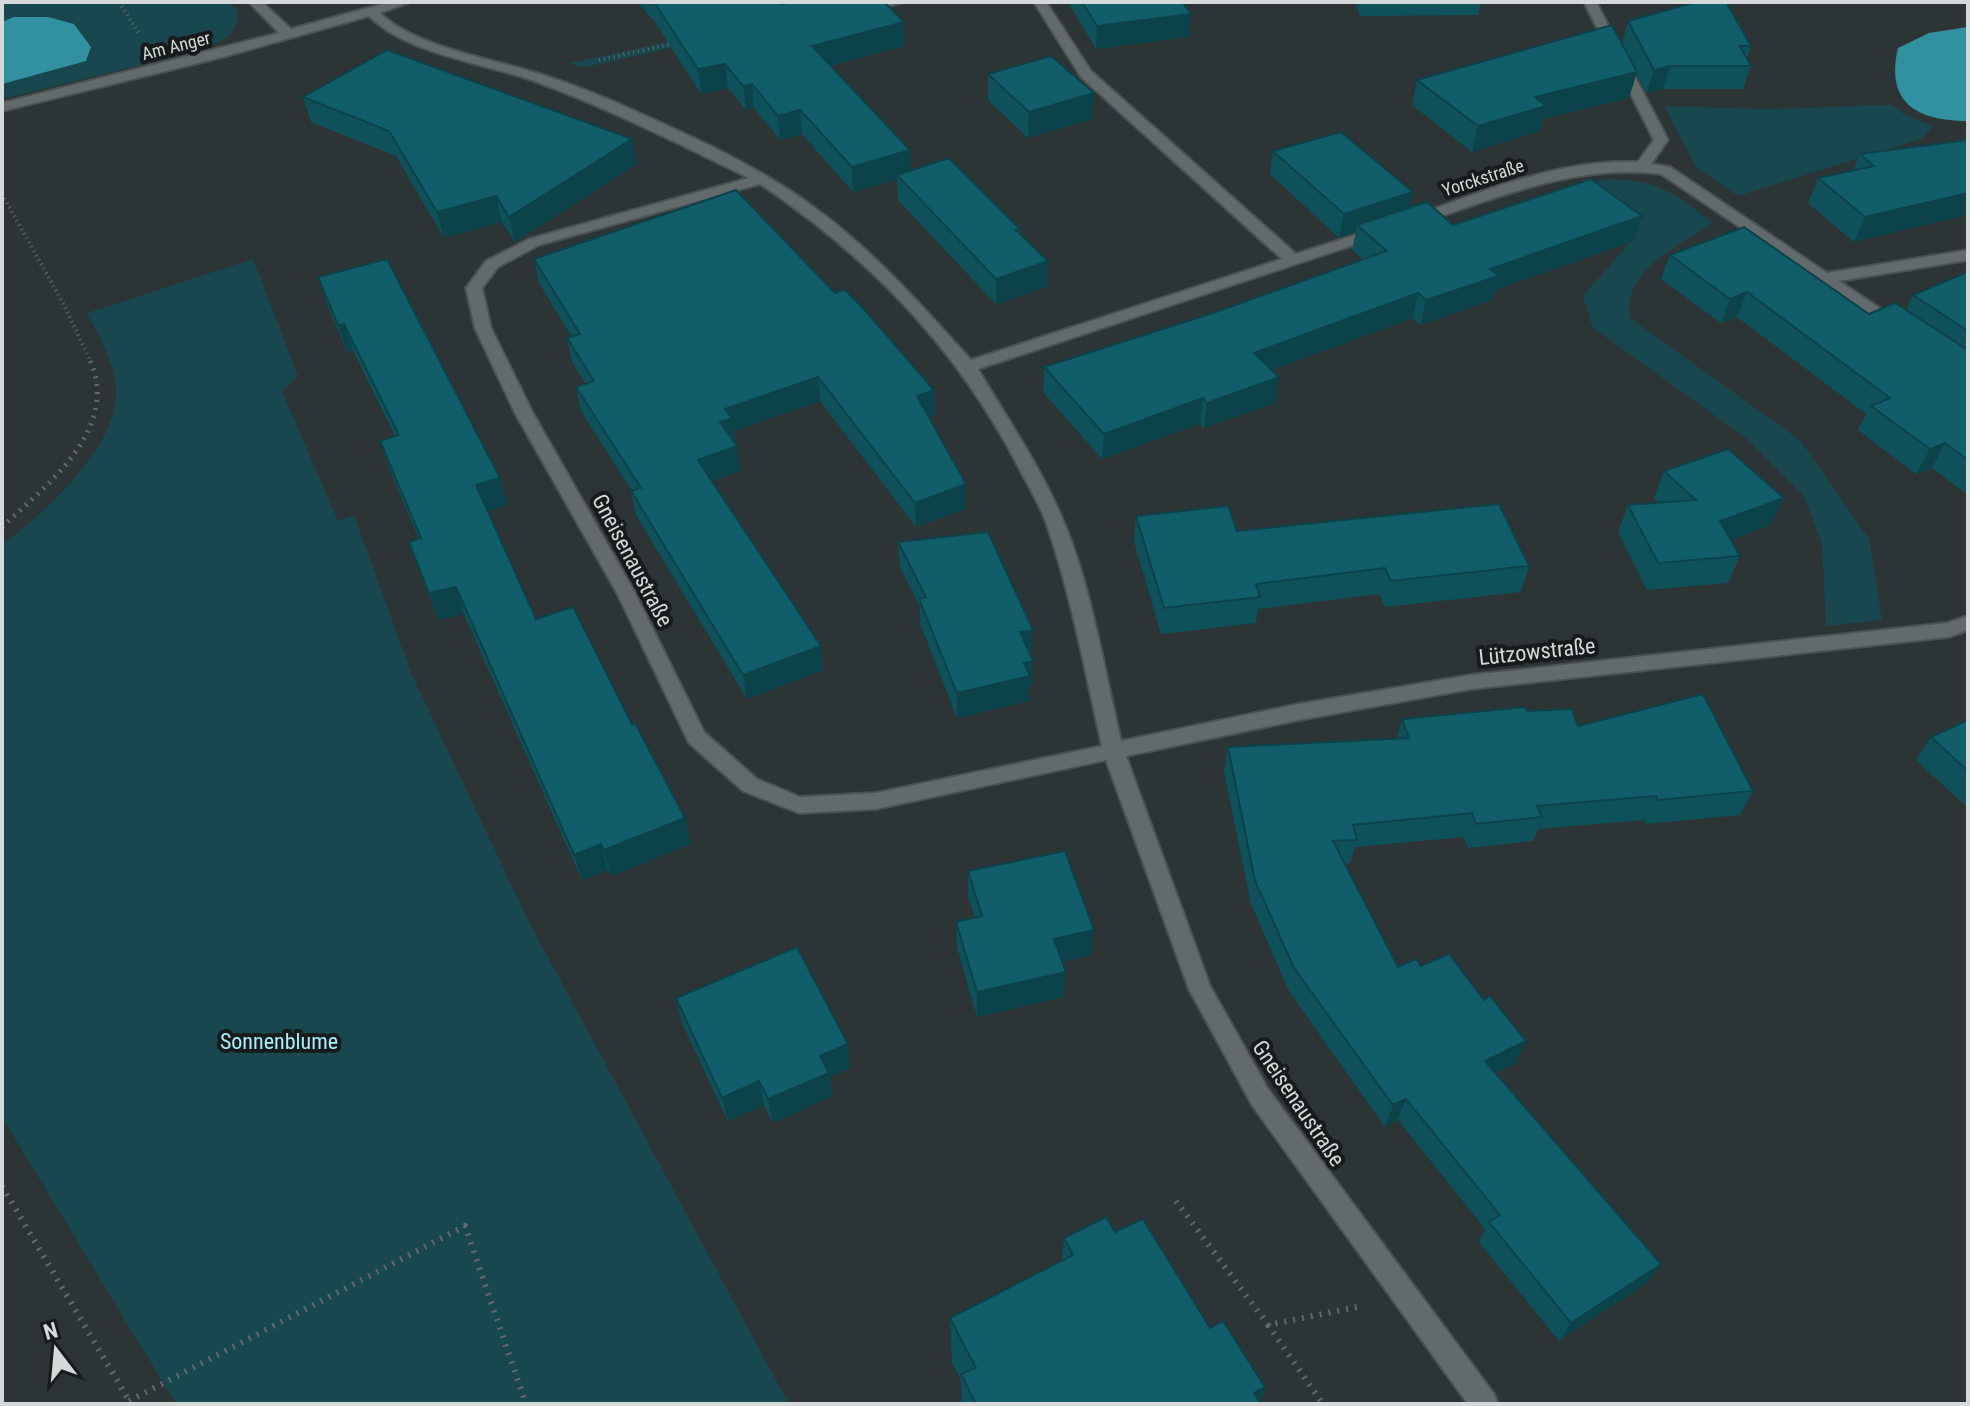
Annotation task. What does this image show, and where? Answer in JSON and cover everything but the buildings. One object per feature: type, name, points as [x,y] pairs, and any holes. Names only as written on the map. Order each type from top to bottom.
[{"type":"street","points":[[255,2],[288,34]]},
{"type":"street","name":"Am Anger","points":[[2,107],[404,2]]},
{"type":"street","points":[[841,11],[898,2]]},
{"type":"street","points":[[1040,2],[1086,74],[1293,260]]},
{"type":"street","points":[[1590,2],[1661,140],[1643,165]]},
{"type":"street","name":"Gneisenaustraße","points":[[371,11],[387,27],[424,43],[539,78],[597,101],[762,179],[811,212],[883,273],[968,367],[1019,451],[1054,519],[1076,592],[1114,753],[1200,989],[1260,1097],[1484,1404]]},
{"type":"street","name":"Am Anger","points":[[2,122],[28,102]]},
{"type":"street","name":"Yorckstraße","points":[[968,367],[1541,180],[1580,170],[1643,165],[1665,170],[1827,278]]},
{"type":"street","name":"Gneisenaustraße","points":[[762,179],[534,242],[492,264],[474,288],[483,328],[524,413],[626,593],[696,737],[750,785],[799,805],[876,801],[1114,753]]},
{"type":"street","points":[[1827,278],[1968,255]]},
{"type":"street","points":[[1827,278],[1917,341]]},
{"type":"street","name":"Lützowstraße","points":[[1114,753],[1299,712],[1471,682],[1949,630],[1968,623]]},
{"type":"path","points":[[119,2],[140,37]]},
{"type":"path","points":[[590,62],[680,42]]},
{"type":"path","points":[[2,194],[64,305],[95,371],[97,400],[84,444],[49,483],[2,527]]},
{"type":"path","points":[[2,1186],[130,1402],[465,1226],[526,1404]]},
{"type":"path","points":[[1176,1201],[1323,1404]]},
{"type":"path","points":[[1268,1325],[1362,1306]]},
{"type":"green space","points":[[2,2],[229,2],[238,11],[232,32],[222,41],[201,50],[2,99]]},
{"type":"green space","points":[[754,29],[582,68],[569,63],[717,32]]},
{"type":"green space","points":[[1892,105],[1905,115],[1933,126],[1923,138],[1738,196],[1696,167],[1664,106],[1767,109]]},
{"type":"green space","points":[[1607,179],[1652,185],[1688,203],[1713,223],[1656,261],[1644,273],[1630,301],[1630,318],[1800,440],[1869,539],[1882,620],[1826,626],[1822,544],[1804,496],[1746,438],[1592,327],[1583,296],[1632,240],[1579,185]]},
{"type":"green space","name":"Sonnenblume","points":[[253,259],[298,376],[282,391],[338,521],[354,515],[412,675],[528,920],[789,1404],[176,1404],[2,1117],[2,545],[38,515],[76,476],[106,432],[114,410],[116,388],[105,349],[87,313]]},
{"type":"water","points":[[14,17],[48,17],[74,24],[91,47],[86,61],[2,84],[2,22]]},
{"type":"water","points":[[1968,27],[1968,121],[1934,117],[1909,105],[1896,83],[1898,48],[1929,33]]}]
